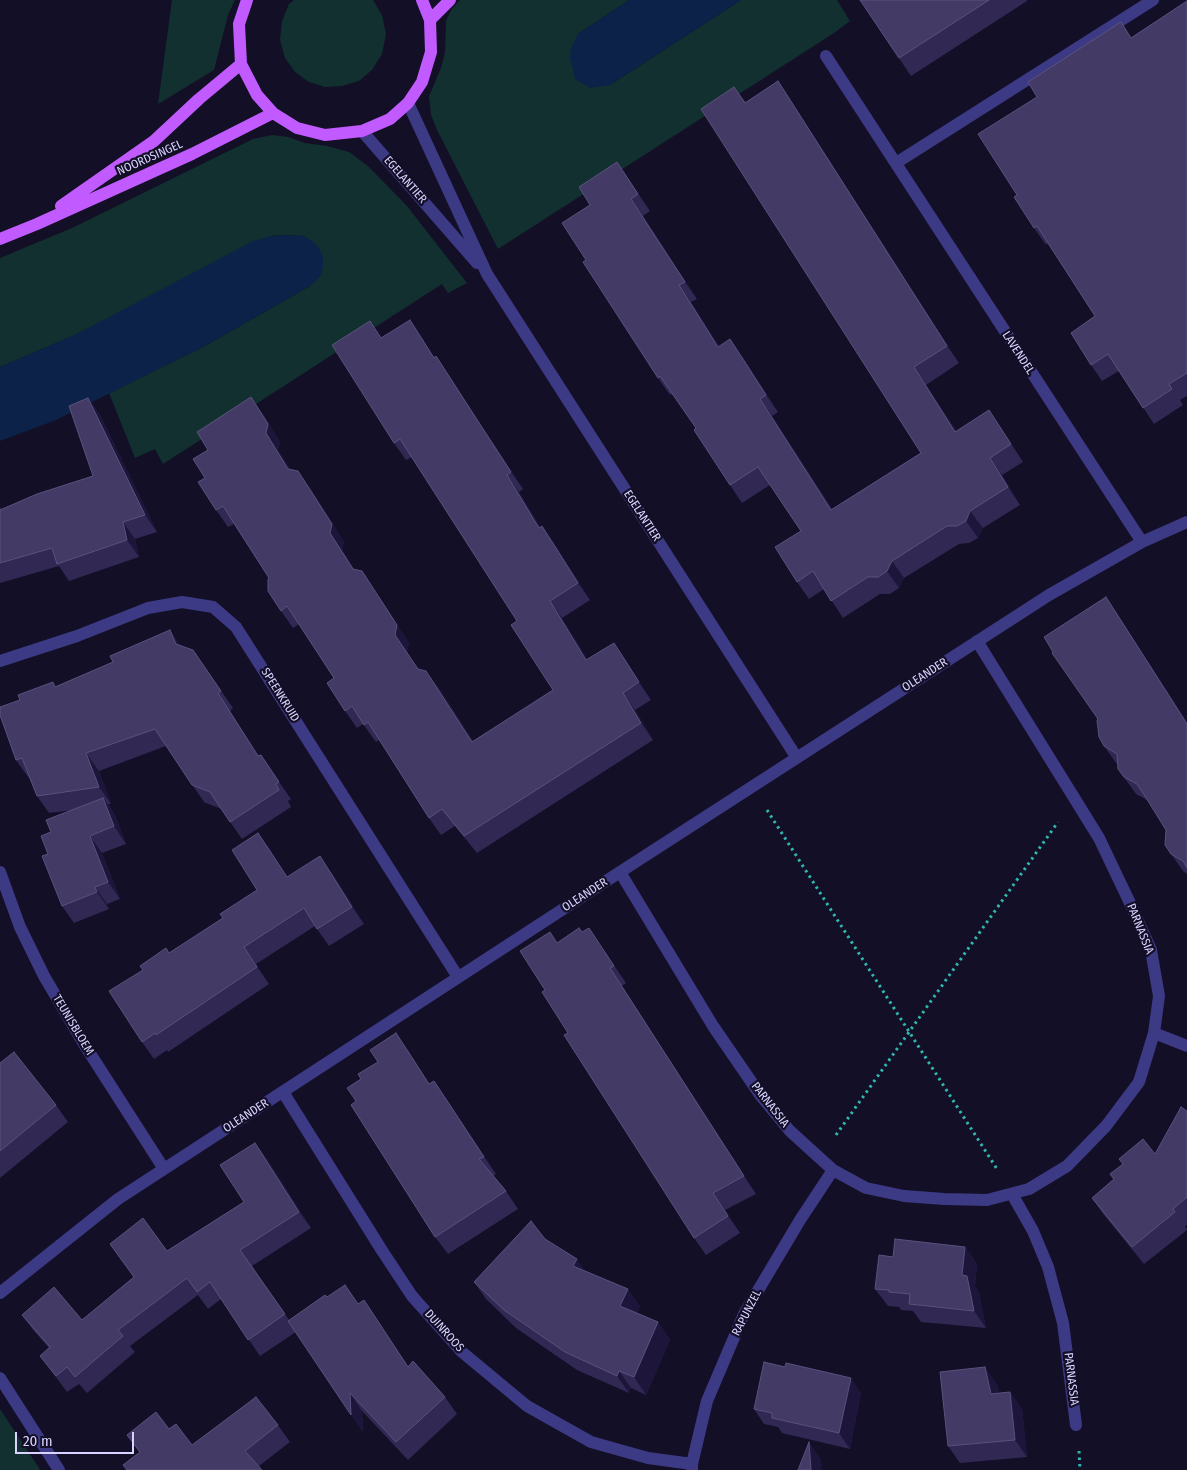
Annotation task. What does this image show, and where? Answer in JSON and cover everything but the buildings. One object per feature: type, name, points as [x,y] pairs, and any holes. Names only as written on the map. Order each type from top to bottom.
[{"type":"main road","points":[[248,0],[239,24],[241,64],[257,95],[273,113],[297,128],[325,135],[362,131],[390,119],[408,103],[422,82],[431,52],[430,20],[422,0]]},
{"type":"main road","points":[[430,20],[450,0]]},
{"type":"main road","name":"NOORDSINGEL","points":[[36,224],[154,140],[241,64]]},
{"type":"main road","name":"NOORDSINGEL","points":[[0,239],[192,154],[273,113]]},
{"type":"street","points":[[896,163],[1153,0]]},
{"type":"street","name":"LAVENDEL","points":[[826,56],[1142,542]]},
{"type":"street","name":"EGELANTIER","points":[[408,103],[487,274],[797,758]]},
{"type":"street","name":"EGELANTIER","points":[[362,131],[487,274]]},
{"type":"street","name":"OLEANDER","points":[[0,1293],[118,1199],[752,786],[1050,595],[1142,542],[1187,522]]},
{"type":"street","name":"SPEENKRUID","points":[[0,661],[77,636],[148,608],[182,602],[214,607],[236,627],[458,978]]},
{"type":"street","name":"PARNASSIA","points":[[620,872],[714,1026],[761,1096],[790,1131],[833,1170],[866,1188],[904,1196],[988,1200],[1029,1189],[1067,1166],[1106,1126],[1139,1082],[1154,1033],[1159,996],[1151,950],[1099,838],[977,641]]},
{"type":"street","name":"TEUNISBLOEM","points":[[0,872],[20,927],[44,976],[84,1044],[164,1169]]},
{"type":"street","points":[[1154,1033],[1187,1046]]},
{"type":"street","name":"DUINROOS","points":[[283,1092],[371,1234],[412,1296],[462,1352],[527,1406],[591,1442],[648,1458],[692,1467]]},
{"type":"street","name":"RAPUNZEL","points":[[692,1467],[707,1401],[744,1314],[800,1220],[833,1170]]},
{"type":"street","name":"PARNASSIA","points":[[1012,1194],[1033,1232],[1048,1267],[1063,1323],[1076,1425]]},
{"type":"street","points":[[0,1378],[59,1470]]},
{"type":"path","points":[[752,786],[1012,1194]]},
{"type":"path","points":[[820,1158],[1074,799]]},
{"type":"green space","points":[[172,0],[235,0],[228,15],[214,70],[158,104]]},
{"type":"green space","points":[[294,0],[373,0],[382,15],[386,34],[382,54],[372,70],[359,81],[342,86],[325,87],[309,82],[295,72],[285,58],[280,40],[282,21],[289,4]]},
{"type":"green space","points":[[460,0],[629,0],[578,34],[610,85],[741,0],[837,0],[850,21],[498,249],[431,115],[429,96],[441,68],[445,52],[446,21],[451,10]]},
{"type":"green space","points":[[272,135],[349,152],[368,166],[407,206],[467,283],[448,293],[442,284],[163,464],[155,449],[135,458],[109,393],[203,347],[310,286],[305,236],[271,236],[75,335],[0,367],[0,258],[72,228],[253,139]]},
{"type":"green space","points":[[0,1409],[39,1468],[40,1470],[0,1470]]},
{"type":"water","points":[[629,0],[741,0],[610,85],[590,88],[575,79],[570,58],[571,48],[578,34]]},
{"type":"water","points":[[284,235],[305,236],[317,245],[323,256],[323,268],[320,277],[310,286],[203,347],[56,420],[0,441],[0,367],[75,335],[253,241]]}]
